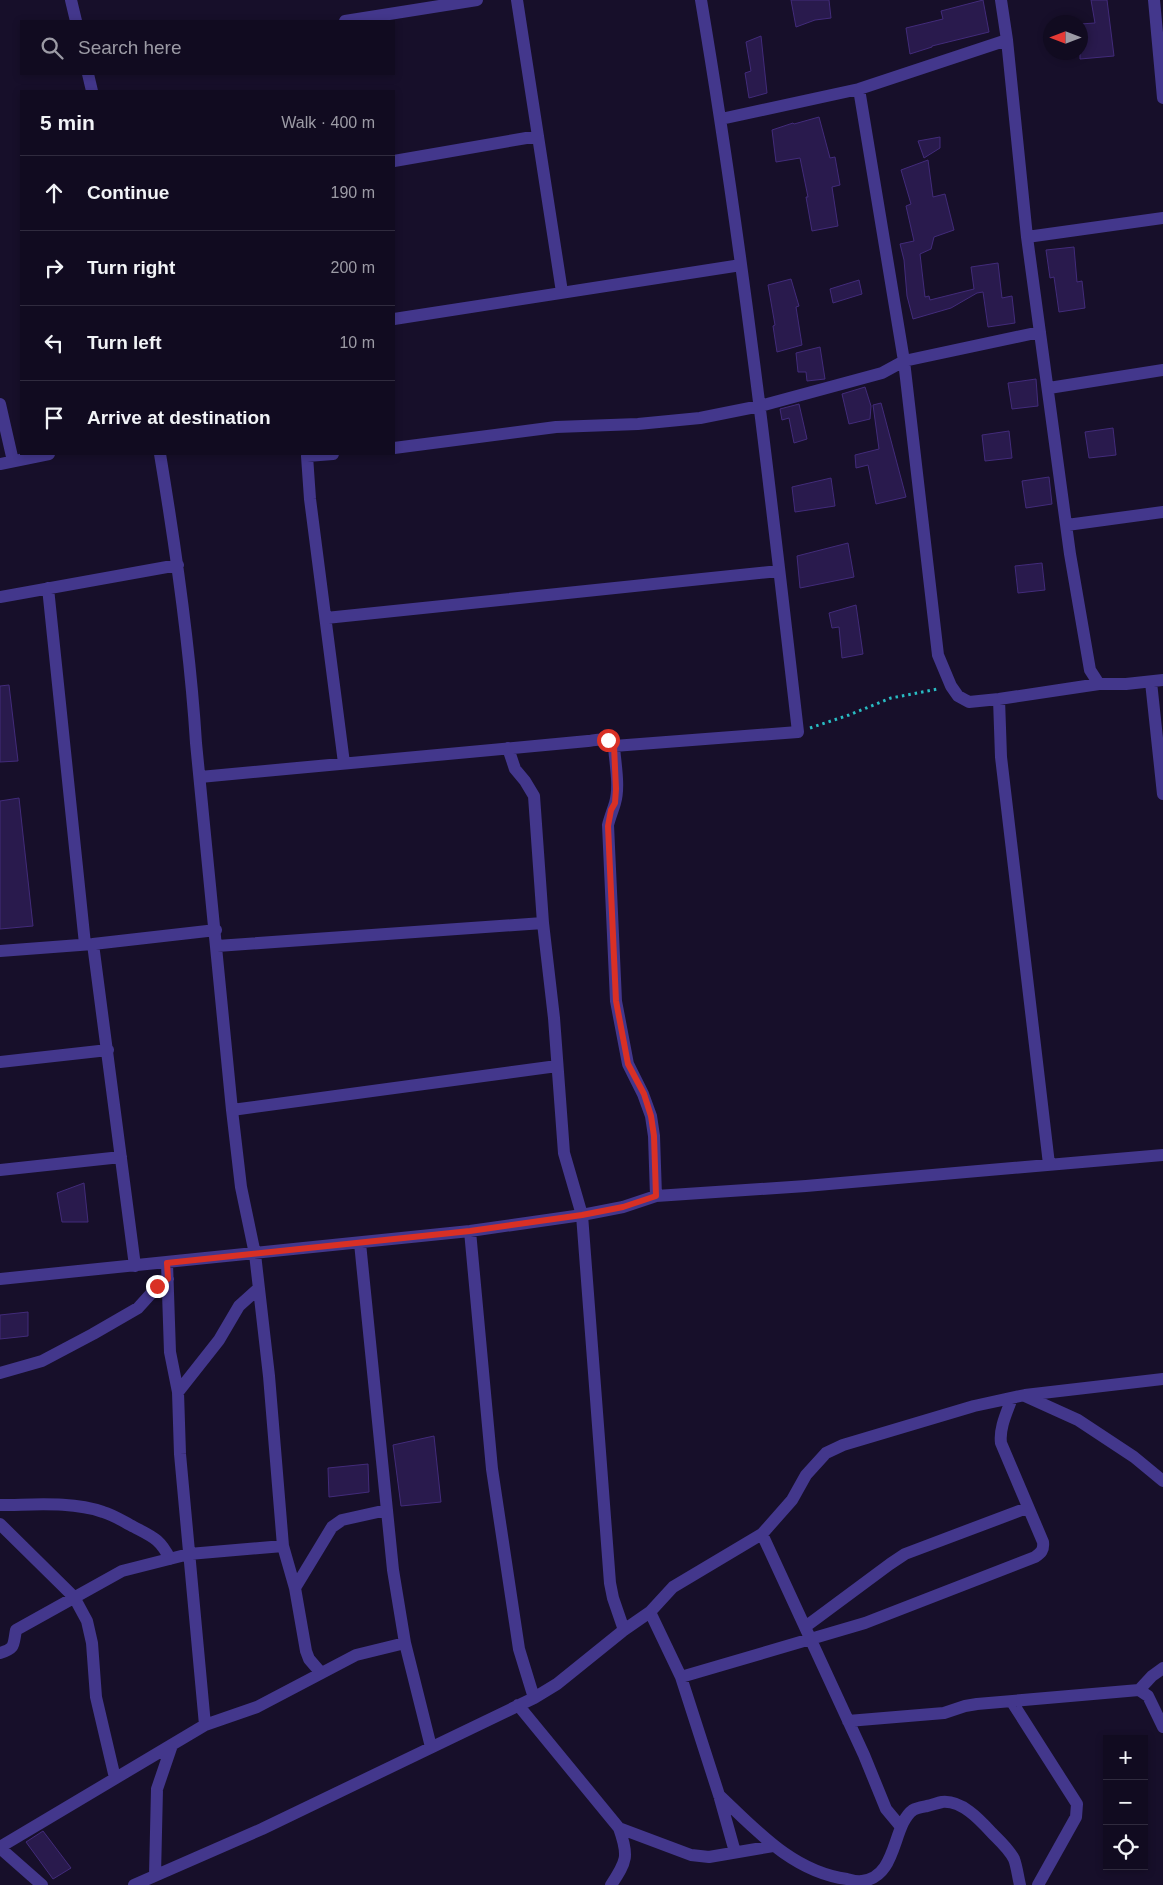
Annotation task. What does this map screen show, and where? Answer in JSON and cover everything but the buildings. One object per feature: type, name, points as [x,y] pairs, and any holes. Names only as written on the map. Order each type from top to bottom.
[{"type":"street","points":[[70,0],[76,20]]},
{"type":"street","points":[[351,20],[477,0]]},
{"type":"street","points":[[518,0],[562,292]]},
{"type":"street","points":[[614,746],[798,732],[760,406],[721,119],[701,0]]},
{"type":"street","points":[[1000,0],[1007,40],[1040,332],[1067,525],[1090,670],[1099,684]]},
{"type":"street","points":[[1154,0],[1163,98]]},
{"type":"street","points":[[721,119],[859,89],[1007,40]]},
{"type":"street","points":[[88,75],[92,90]]},
{"type":"street","points":[[859,89],[904,361],[938,655],[951,686],[958,696],[968,702],[1099,684],[1157,681],[1163,794]]},
{"type":"street","points":[[395,161],[538,136]]},
{"type":"street","points":[[1028,237],[1163,218]]},
{"type":"street","points":[[395,319],[741,264]]},
{"type":"street","points":[[395,448],[556,427],[638,424],[700,418],[760,406],[882,373],[904,361],[1040,332]]},
{"type":"street","points":[[1049,388],[1163,370]]},
{"type":"street","points":[[0,404],[13,461]]},
{"type":"street","points":[[0,464],[44,455]]},
{"type":"street","points":[[160,455],[178,565],[193,688],[232,1110],[241,1187],[255,1254],[259,1288],[269,1376],[283,1546],[295,1588],[306,1651],[309,1659],[321,1673]]},
{"type":"street","points":[[307,455],[310,499],[344,763]]},
{"type":"street","points":[[1067,525],[1163,512]]},
{"type":"street","points":[[0,597],[178,565]]},
{"type":"street","points":[[326,618],[779,570]]},
{"type":"street","points":[[48,588],[89,944],[108,1050],[135,1266]]},
{"type":"street","points":[[999,699],[1001,757],[1049,1164]]},
{"type":"street","points":[[200,777],[608,740],[614,746],[616,789],[615,803],[611,810],[608,826],[616,1001],[628,1064],[644,1094],[651,1116],[654,1136],[656,1196]]},
{"type":"street","points":[[508,748],[515,769],[534,796],[542,923],[564,1153],[582,1215],[610,1583],[624,1630]]},
{"type":"street","points":[[217,946],[542,923]]},
{"type":"street","points":[[0,951],[89,944],[216,930]]},
{"type":"street","points":[[0,1062],[108,1050]]},
{"type":"street","points":[[232,1110],[557,1066]]},
{"type":"street","points":[[0,1279],[470,1231],[582,1215],[623,1207],[656,1196],[806,1186],[1163,1155]]},
{"type":"street","points":[[0,1170],[121,1157]]},
{"type":"street","points":[[470,1231],[492,1469],[519,1649],[534,1698]]},
{"type":"street","points":[[360,1243],[393,1570],[405,1643],[432,1747]]},
{"type":"street","points":[[167,1263],[170,1352],[178,1392],[180,1454],[205,1725]]},
{"type":"street","points":[[0,1373],[42,1360],[93,1334],[138,1308],[157,1286],[168,1279]]},
{"type":"street","points":[[178,1392],[220,1340],[239,1306],[259,1288]]},
{"type":"street","points":[[134,1885],[262,1829],[534,1698],[557,1684],[624,1630],[650,1612],[672,1587],[762,1534],[792,1500],[806,1475],[826,1453],[843,1445],[974,1406],[1018,1397],[1163,1380]]},
{"type":"street","points":[[1018,1397],[1078,1420],[1163,1480]]},
{"type":"street","points":[[681,1677],[865,1623],[1042,1553],[1044,1547],[1000,1437],[1018,1397]]},
{"type":"street","points":[[0,1505],[64,1506],[90,1508],[104,1512],[153,1537],[163,1545],[170,1559]]},
{"type":"street","points":[[805,1627],[905,1554],[1028,1508]]},
{"type":"street","points":[[295,1588],[332,1527],[342,1520],[387,1510]]},
{"type":"street","points":[[0,1524],[74,1597],[87,1621],[92,1643],[96,1697],[115,1778]]},
{"type":"street","points":[[762,1534],[848,1721],[886,1809],[901,1827]]},
{"type":"street","points":[[0,1653],[10,1650],[14,1645],[16,1630],[122,1571],[189,1554],[283,1546]]},
{"type":"street","points":[[650,1612],[681,1677],[719,1795],[735,1852]]},
{"type":"street","points":[[42,1885],[0,1847],[205,1725],[257,1707],[356,1655],[405,1643]]},
{"type":"street","points":[[1139,1690],[1152,1676],[1163,1668]]},
{"type":"street","points":[[848,1721],[931,1715],[977,1704],[1139,1690],[1148,1696],[1163,1726]]},
{"type":"street","points":[[1012,1702],[1077,1804],[1076,1817],[1038,1885]]},
{"type":"street","points":[[518,1705],[619,1828],[625,1846],[625,1861],[611,1885]]},
{"type":"street","points":[[155,1875],[158,1789],[172,1745]]},
{"type":"street","points":[[719,1795],[773,1846],[831,1881],[876,1881],[893,1852],[901,1827],[913,1809],[943,1802],[956,1805],[975,1816],[1007,1848],[1014,1859],[1020,1885]]},
{"type":"street","points":[[619,1828],[691,1855],[709,1857],[773,1846]]},
{"type":"path","points":[[798,732],[849,715],[891,698],[951,686]]},
{"type":"route","points":[[157,1286],[168,1279],[167,1263],[470,1231],[582,1215],[623,1207],[656,1196],[654,1136],[651,1116],[644,1094],[628,1064],[616,1001],[608,826],[611,810],[615,803],[616,789],[614,746],[608,740]]}]
